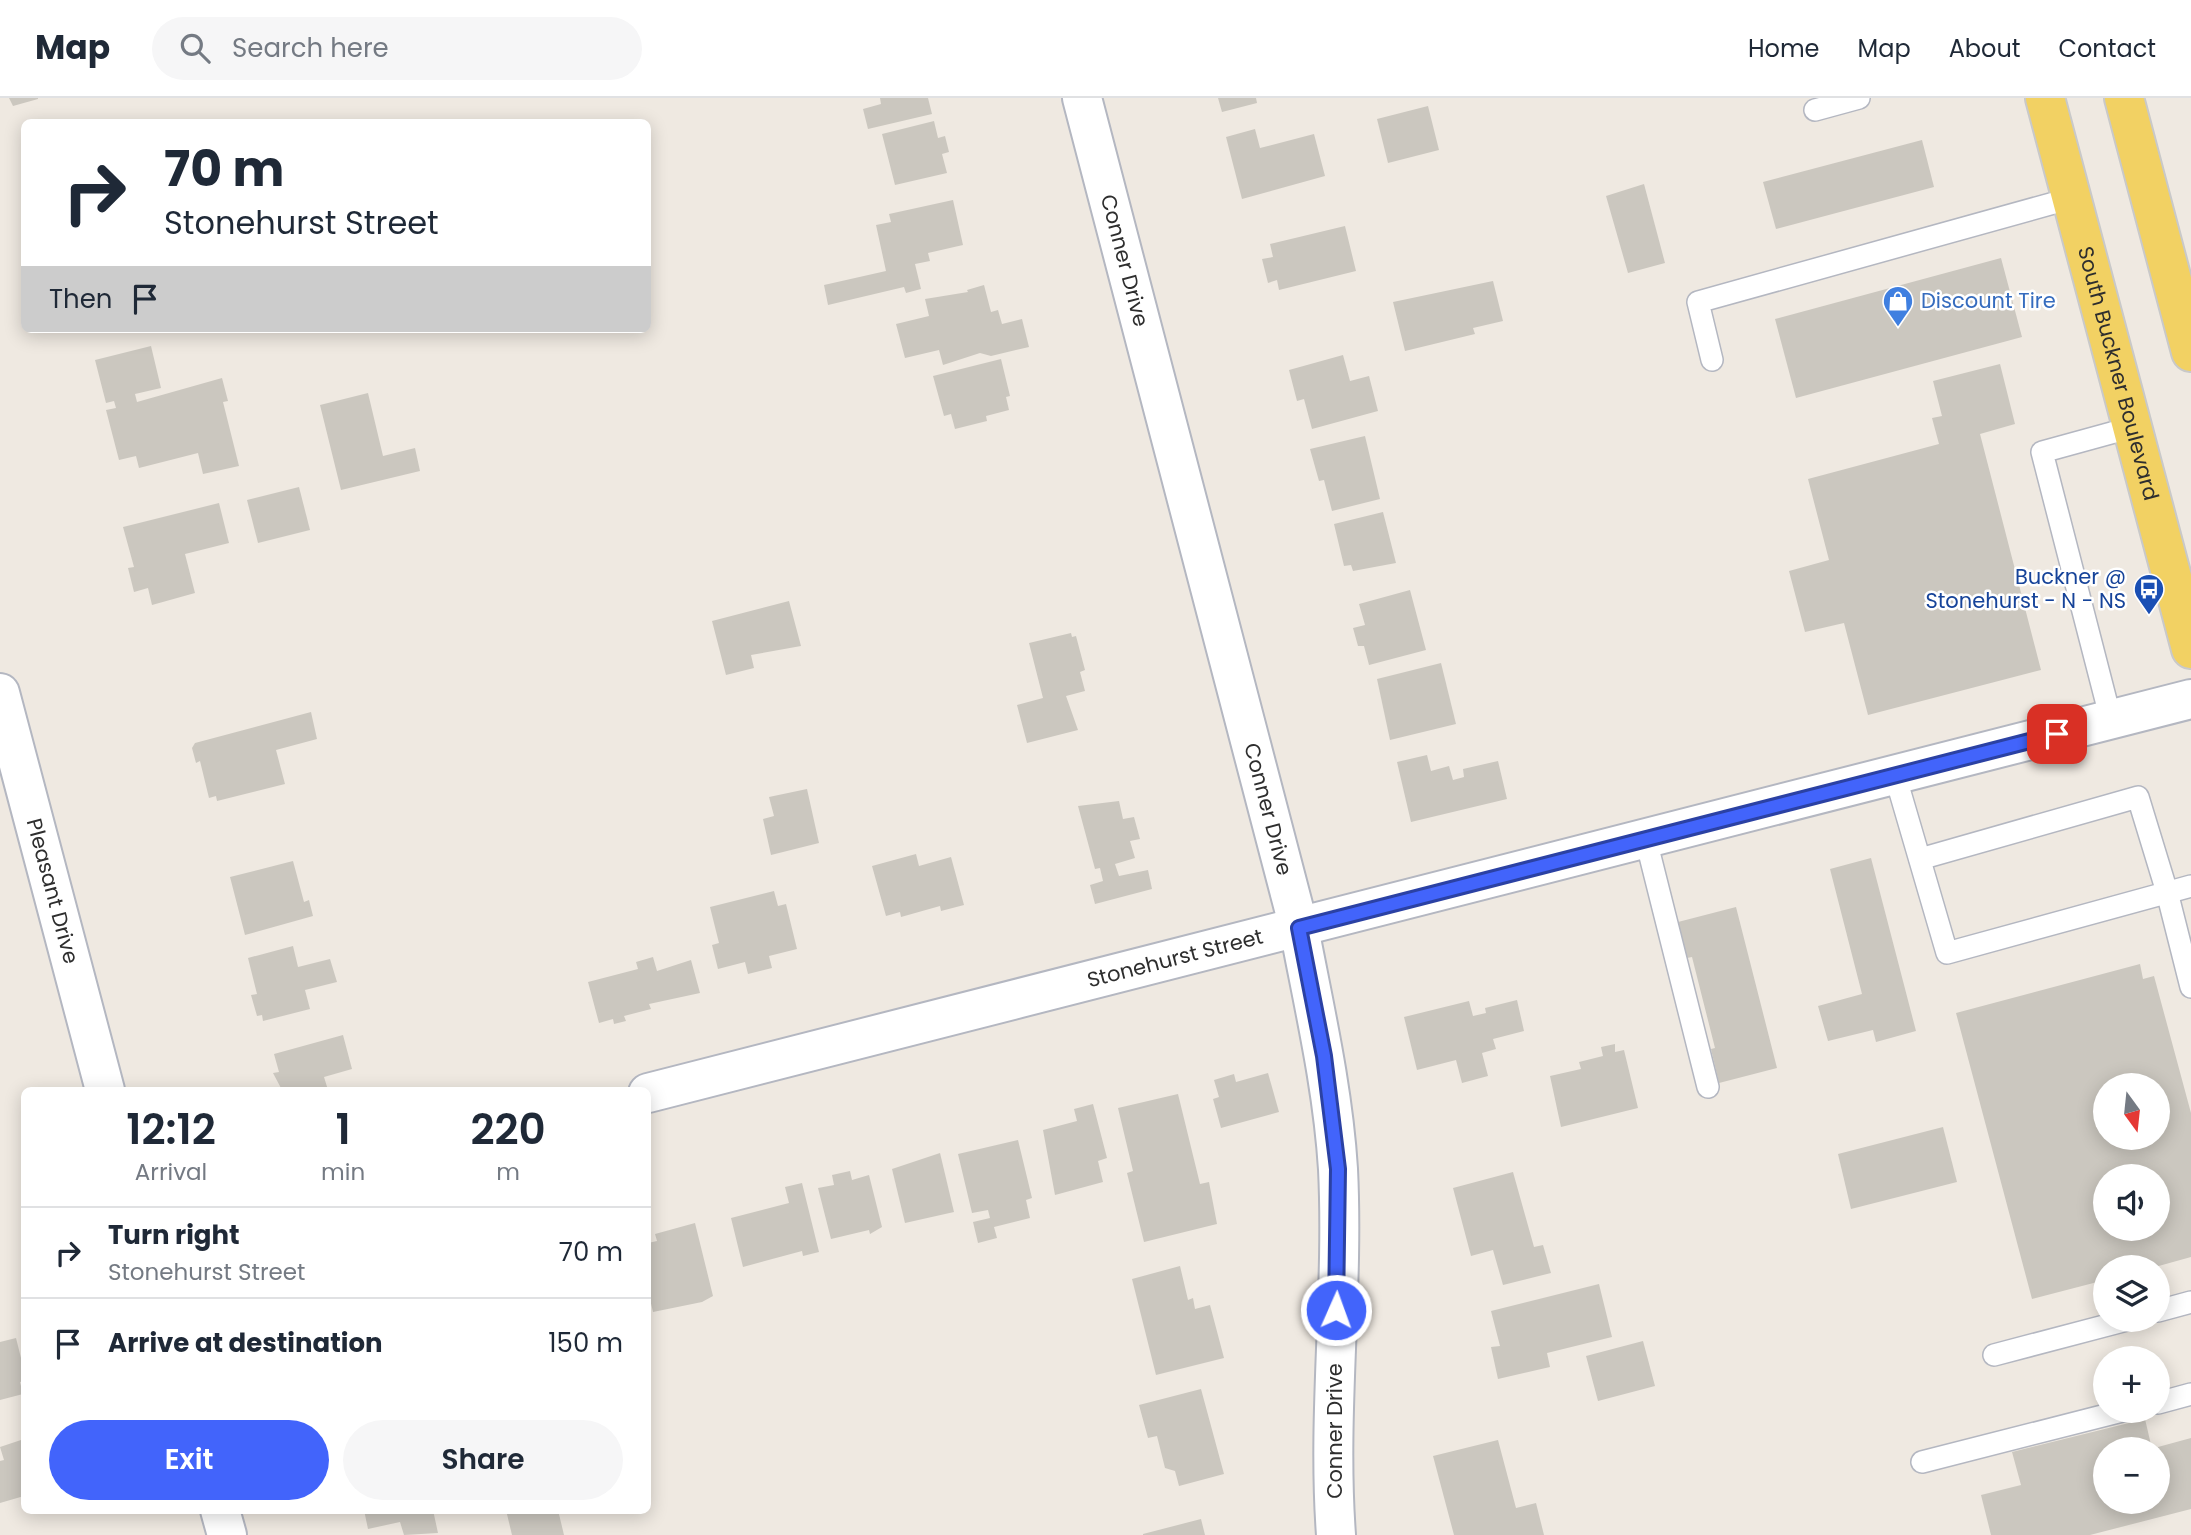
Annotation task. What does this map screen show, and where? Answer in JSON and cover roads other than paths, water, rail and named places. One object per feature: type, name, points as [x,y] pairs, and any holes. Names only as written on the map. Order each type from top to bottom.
[{"type":"main road","name":"South Buckner Boulevard","points":[[2045,98],[2191,649]]},
{"type":"main road","points":[[2124,98],[2180,265],[2191,352]]},
{"type":"street","name":"Conner Drive","points":[[1082,98],[1299,928],[1324,1056],[1338,1169],[1331,1436],[1336,1535]]},
{"type":"street","name":"Stonehurst Street","points":[[651,1092],[2191,699]]},
{"type":"street","name":"Pleasant Drive","points":[[1,704],[105,1087]]},
{"type":"street","points":[[221,1514],[227,1535]]},
{"type":"lane","points":[[1815,110],[1859,98]]},
{"type":"lane","points":[[1712,360],[1698,302],[2072,198]]},
{"type":"lane","points":[[2111,720],[2042,452],[2133,427]]},
{"type":"lane","points":[[1895,775],[1947,953],[2191,886]]},
{"type":"lane","points":[[1920,859],[2138,797],[2167,892],[2191,988]]},
{"type":"lane","points":[[1646,840],[1708,1087]]},
{"type":"lane","points":[[2170,1308],[2191,1302]]},
{"type":"lane","points":[[1994,1355],[2093,1329]]},
{"type":"lane","points":[[2170,1400],[2191,1394]]},
{"type":"lane","points":[[1922,1462],[2093,1418]]},
{"type":"place","name":"Discount Tire","points":[[1898,328]]},
{"type":"place","name":"Buckner @ Stonehurst - N - NS","points":[[2149,616]]}]
